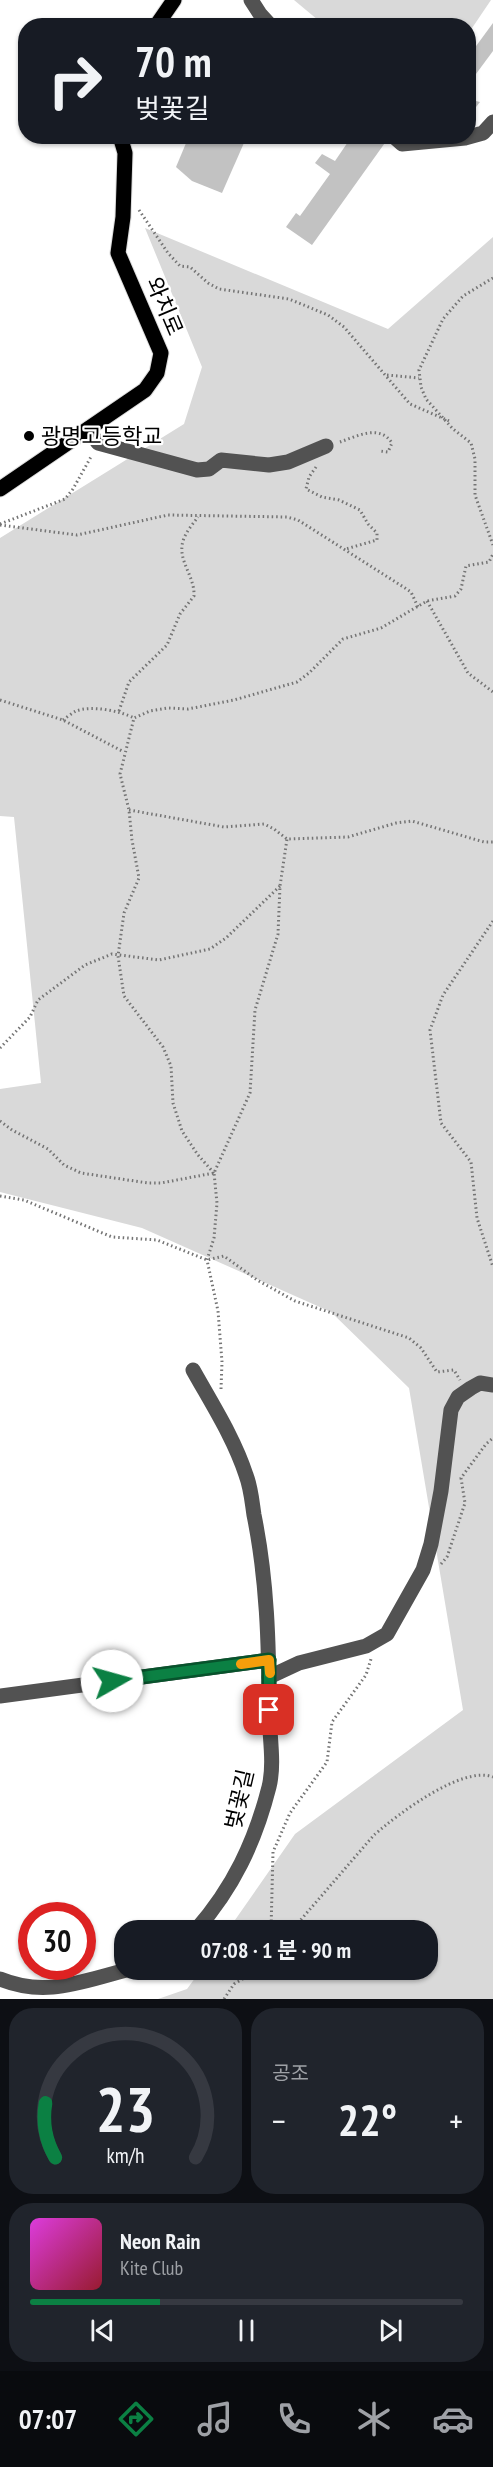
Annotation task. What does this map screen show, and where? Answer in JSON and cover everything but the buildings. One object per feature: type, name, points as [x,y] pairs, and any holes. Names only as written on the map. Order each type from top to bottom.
[{"type":"main road","points":[[162,18],[174,0]]},
{"type":"main road","name":"와치로","points":[[0,489],[145,390],[157,373],[161,353],[118,253],[124,194],[125,153],[122,144]]},
{"type":"street","points":[[251,0],[264,18]]},
{"type":"street","points":[[476,135],[483,133],[493,122]]},
{"type":"street","points":[[88,429],[98,443],[197,470],[209,469],[221,460],[269,465],[288,462],[326,446]]},
{"type":"street","name":"벚꽃길","points":[[193,1370],[219,1416],[247,1476],[262,1556],[270,1677],[270,1784],[253,1842],[237,1875],[218,1905],[205,1920]]},
{"type":"street","points":[[270,1677],[300,1663],[366,1646],[387,1634],[423,1570],[431,1544],[441,1491],[451,1410],[463,1393],[480,1383],[493,1385]]},
{"type":"street","points":[[0,1696],[269,1660]]},
{"type":"street","points":[[0,1979],[22,1987],[50,1988],[114,1973]]},
{"type":"path","points":[[124,194],[133,199],[168,253],[180,266],[190,267],[208,283],[219,289],[289,299],[328,315],[344,327],[414,407],[448,422]]},
{"type":"path","points":[[493,278],[463,296],[443,319],[419,370],[419,378],[426,399],[453,429],[471,443],[475,459],[475,495],[493,545]]},
{"type":"path","points":[[387,375],[419,378]]},
{"type":"path","points":[[344,550],[373,543],[378,537],[360,510],[306,489],[309,477],[325,456],[326,446],[377,432],[388,437],[392,443],[388,452],[380,451]]},
{"type":"path","points":[[0,524],[65,499],[73,489],[98,443]]},
{"type":"path","points":[[0,524],[77,535],[157,516],[287,517],[298,520],[411,592],[418,607]]},
{"type":"path","points":[[119,711],[129,682],[167,645],[180,614],[194,596],[182,546],[198,517]]},
{"type":"path","points":[[63,720],[75,711],[119,711],[134,718],[150,711],[168,708],[188,709],[234,700],[297,682],[344,639],[381,628],[427,601],[455,596],[461,589],[466,566],[489,562],[493,554]]},
{"type":"path","points":[[427,601],[468,673],[493,692]]},
{"type":"path","points":[[0,700],[63,720],[124,752]]},
{"type":"path","points":[[134,718],[120,774],[129,810],[138,878],[124,913],[118,956],[124,996],[163,1047],[171,1066],[173,1102],[182,1131],[198,1155],[214,1173]]},
{"type":"path","points":[[129,810],[224,827],[264,824],[287,839],[348,837],[396,823],[412,821],[484,842],[493,842]]},
{"type":"path","points":[[219,1416],[222,1362],[217,1303],[207,1260],[214,1238],[217,1203],[214,1173],[250,1093],[255,1010],[278,934],[280,886],[287,839]]},
{"type":"path","points":[[0,1048],[30,1017],[38,1000],[85,965],[112,954],[159,960],[210,949],[226,938],[280,886]]},
{"type":"path","points":[[493,921],[443,995],[430,1030],[441,1123],[471,1162],[477,1218],[493,1267]]},
{"type":"path","points":[[0,1121],[48,1149],[64,1165],[81,1173],[161,1183],[214,1173]]},
{"type":"path","points":[[0,1196],[24,1200],[112,1237],[157,1240],[207,1260],[224,1256],[257,1280],[295,1301],[409,1338],[426,1353],[437,1372],[454,1370],[462,1384],[463,1393]]},
{"type":"path","points":[[436,1569],[447,1557],[465,1503],[461,1478],[493,1438]]},
{"type":"path","points":[[271,1920],[273,1852],[290,1813],[327,1762],[332,1722],[366,1675],[377,1640]]},
{"type":"path","points":[[301,1920],[386,1824],[454,1780],[479,1775],[493,1777]]},
{"type":"path","points":[[224,1999],[234,1984],[241,1980]]},
{"type":"shaded area","points":[[294,0],[491,0],[476,22],[476,18],[316,18]]},
{"type":"shaded area","points":[[145,228],[388,329],[493,237],[493,1999],[158,1999],[187,1989],[194,1980],[438,1980],[438,1920],[235,1920],[295,1834],[463,1710],[409,1388],[331,1312],[142,1228],[0,1192],[0,1089],[41,1083],[14,817],[0,816],[0,538],[184,424],[202,367]]},
{"type":"slow traffic","points":[[241,1664],[269,1660],[270,1673]]},
{"type":"place","name":"광명고등학교","points":[[29,436]]},
{"type":"route","points":[[112,1681],[269,1660],[269,1710]]}]
